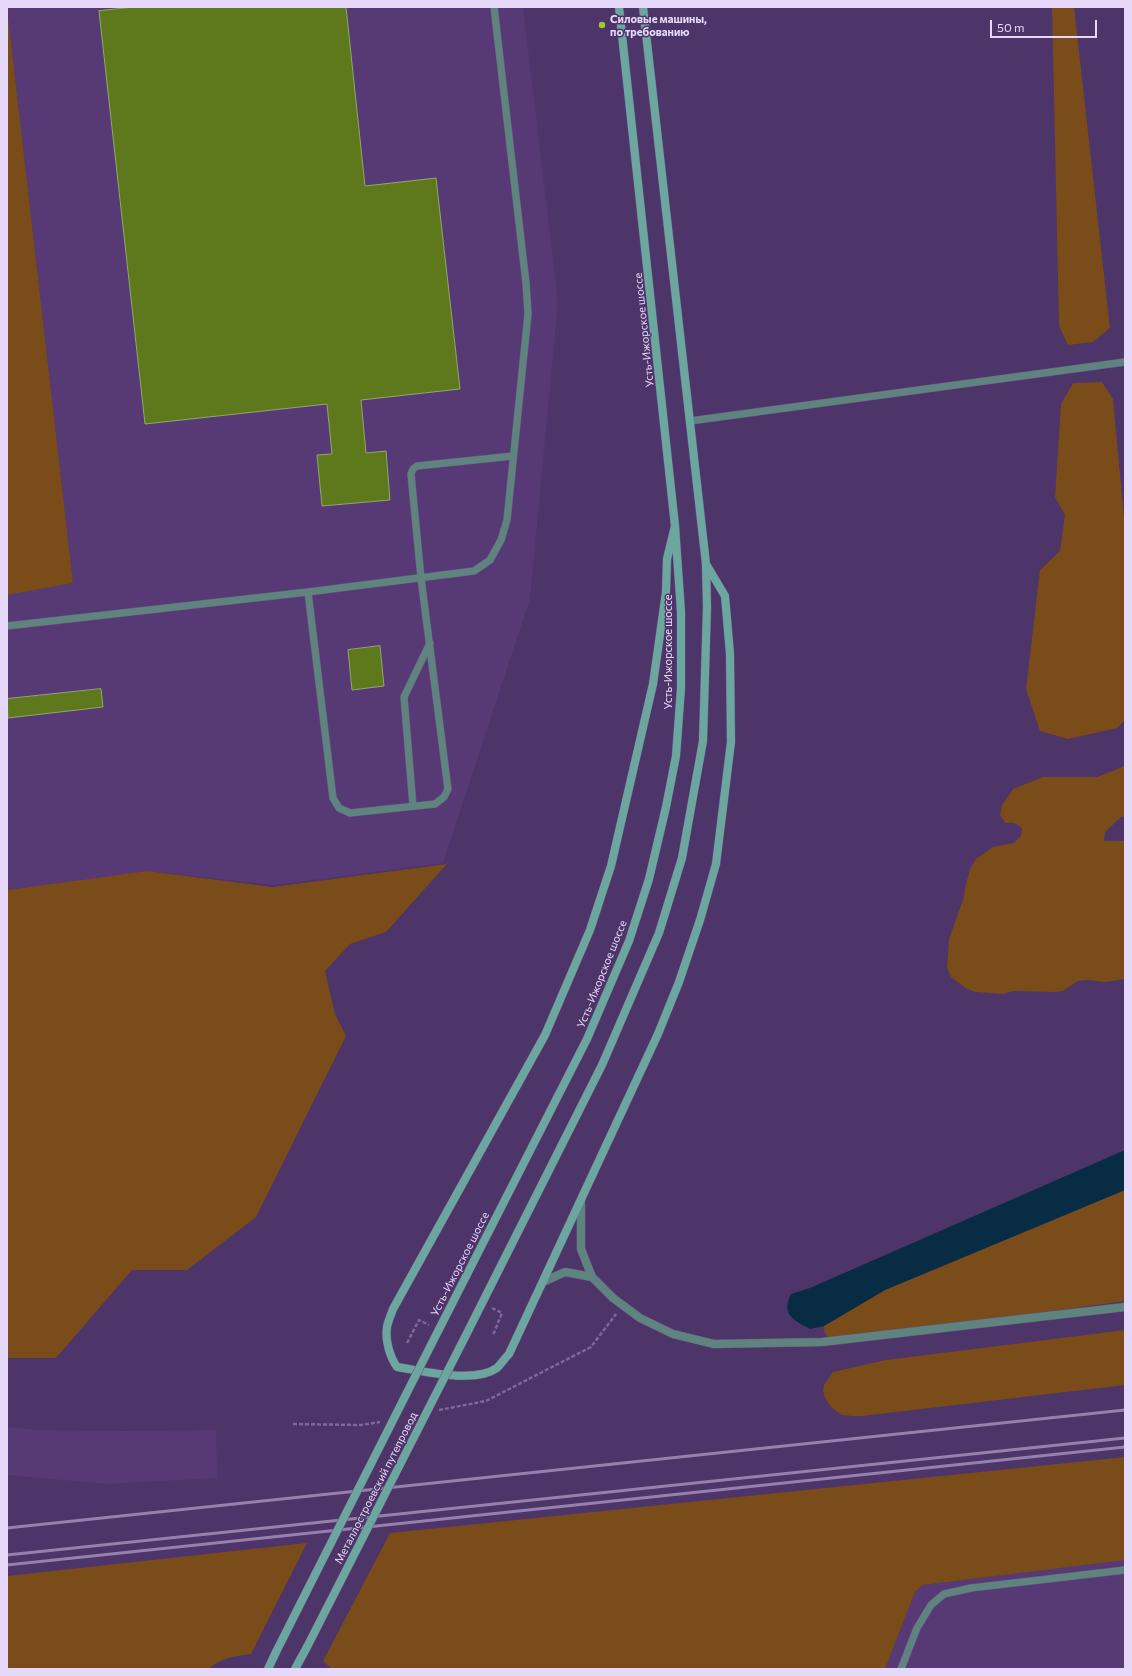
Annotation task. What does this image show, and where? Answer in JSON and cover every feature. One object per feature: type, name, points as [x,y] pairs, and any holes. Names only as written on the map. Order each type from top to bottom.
[{"type":"street","name":"Усть-Ижорское шоссе","points":[[432,1344],[587,1039],[629,941],[649,879],[676,756],[681,688],[681,612],[676,526],[619,7]]},
{"type":"street","points":[[643,7],[706,564],[724,596],[730,654],[731,742],[716,864],[700,920],[679,982],[658,1034],[581,1203],[509,1354],[496,1368],[483,1374],[469,1377],[397,1367],[391,1359],[388,1347],[387,1328],[393,1309],[545,1035],[590,930],[610,866],[653,684],[666,592],[667,559],[676,526]]},
{"type":"street","name":"Металлостроевский путепровод","points":[[295,1669],[602,1065],[656,940],[682,858],[704,741],[707,607],[706,564]]},
{"type":"street","points":[[581,1203],[581,1249],[592,1277],[613,1298],[640,1318],[673,1334],[714,1344],[822,1342],[1125,1307]]},
{"type":"street","points":[[545,1280],[565,1272],[592,1277]]},
{"type":"street","name":"Металлостроевский путепровод","points":[[268,1669],[432,1344]]},
{"type":"lane","points":[[7,626],[308,592],[474,571],[490,560],[501,540],[507,520],[528,314],[526,283],[494,7]]},
{"type":"lane","points":[[690,421],[1125,362]]},
{"type":"lane","points":[[308,592],[333,798],[340,808],[350,813],[435,804],[444,797],[448,789],[421,578],[412,474],[413,469],[417,466],[513,456]]},
{"type":"lane","points":[[413,806],[404,697],[430,643]]},
{"type":"lane","points":[[901,1669],[917,1628],[931,1605],[944,1594],[971,1588],[1125,1570]]},
{"type":"path","points":[[431,1412],[486,1401],[591,1347],[623,1306]]},
{"type":"path","points":[[491,1308],[502,1313],[493,1335]]},
{"type":"path","points":[[407,1343],[419,1320],[429,1325]]},
{"type":"path","points":[[293,1424],[361,1426],[384,1421]]},
{"type":"shaded area","points":[[7,7],[523,7],[558,302],[530,599],[443,863],[274,885],[147,871],[7,890],[7,595],[73,583]]},
{"type":"shaded area","points":[[7,7],[73,583],[7,595]]},
{"type":"shaded area","points":[[1052,7],[1074,7],[1110,328],[1093,342],[1068,345],[1059,326]]},
{"type":"shaded area","points":[[1102,382],[1113,399],[1125,529],[1125,720],[1117,728],[1068,739],[1040,731],[1026,689],[1040,570],[1060,551],[1065,515],[1055,497],[1061,404],[1073,383]]},
{"type":"shaded area","points":[[1125,766],[1125,817],[1121,817],[1105,832],[1104,841],[1125,841],[1125,979],[1106,982],[1088,980],[1078,981],[1063,991],[1013,991],[1003,994],[976,992],[967,989],[951,977],[947,968],[949,939],[964,897],[970,869],[976,859],[993,847],[1014,843],[1021,836],[1022,828],[1014,823],[1005,823],[1000,815],[1002,805],[1013,789],[1043,777],[1097,777]]},
{"type":"shaded area","points":[[447,864],[386,932],[350,944],[325,971],[335,1014],[346,1036],[256,1217],[187,1270],[132,1270],[56,1358],[7,1358],[7,890],[147,871],[273,887]]},
{"type":"shaded area","points":[[1125,1190],[1125,1301],[840,1340],[828,1337],[825,1333],[824,1326],[885,1290]]},
{"type":"shaded area","points":[[1125,1330],[1125,1385],[862,1416],[843,1415],[839,1413],[828,1403],[823,1390],[824,1385],[833,1372],[886,1360]]},
{"type":"shaded area","points":[[7,1427],[41,1430],[216,1430],[217,1478],[107,1484],[7,1475]]},
{"type":"shaded area","points":[[1125,1457],[1125,1560],[923,1585],[915,1592],[885,1669],[332,1669],[323,1661],[390,1533]]},
{"type":"shaded area","points":[[307,1543],[251,1654],[223,1660],[208,1669],[7,1669],[7,1576]]},
{"type":"shaded area","points":[[1125,1560],[1125,1669],[885,1669],[915,1592],[923,1585]]},
{"type":"water","points":[[1125,1150],[1125,1190],[885,1290],[824,1326],[810,1329],[798,1323],[790,1316],[787,1307],[791,1294],[810,1288]]},
{"type":"building","points":[[135,7],[346,7],[365,186],[436,178],[460,389],[361,400],[366,453],[386,451],[390,500],[322,506],[317,455],[332,454],[327,404],[145,424],[99,11]]},
{"type":"building","points":[[380,646],[384,686],[352,690],[348,650]]},
{"type":"building","points":[[101,689],[103,707],[8,718],[7,699]]},
{"type":"railway","points":[[7,1528],[1125,1410]]},
{"type":"railway","points":[[7,1555],[1125,1438]]},
{"type":"railway","points":[[7,1565],[1125,1447]]},
{"type":"place","name":"Силовые машины, по требованию","points":[[602,25]]}]
